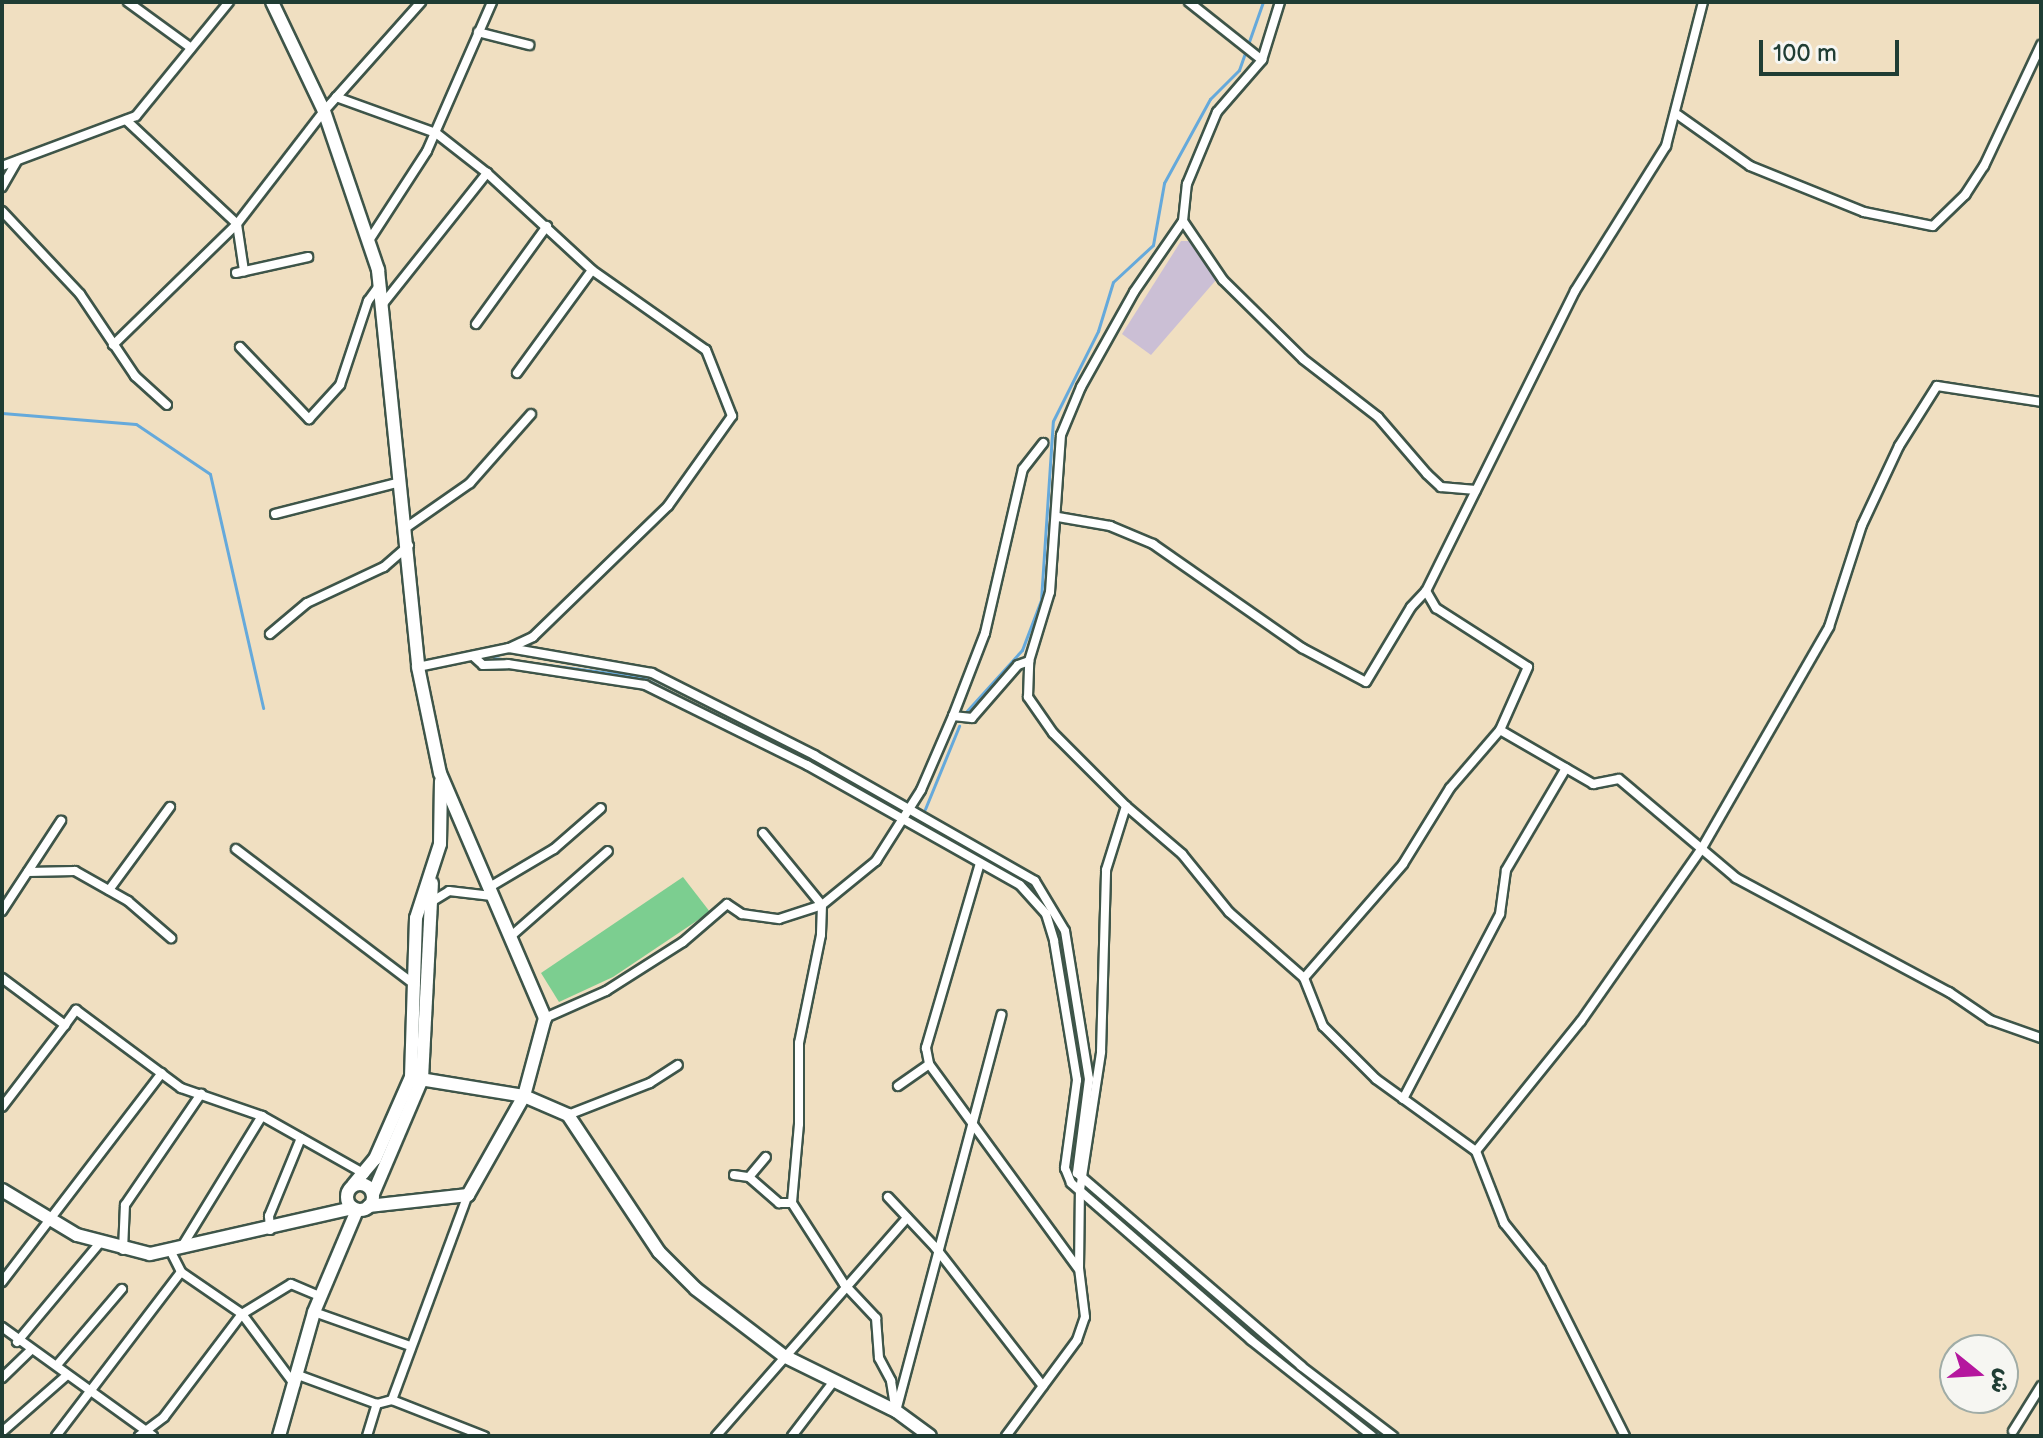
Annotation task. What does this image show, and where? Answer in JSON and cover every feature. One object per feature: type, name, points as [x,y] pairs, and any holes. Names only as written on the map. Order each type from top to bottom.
[{"type":"main road","points":[[272,2],[324,111],[380,286],[409,544],[418,667],[440,773],[442,820],[433,872],[416,1078],[314,1312],[279,1436]]},
{"type":"main road","points":[[2,1190],[52,1222],[99,1244],[123,1251],[176,1251],[270,1230],[363,1204],[468,1195],[524,1096],[545,1018],[440,773]]},
{"type":"main road","points":[[363,1204],[347,1197],[353,1185],[365,1174],[416,1078],[416,918],[433,872]]},
{"type":"main road","points":[[416,1078],[524,1096],[568,1115],[659,1252],[719,1308],[784,1356],[896,1411],[930,1436]]},
{"type":"main road","points":[[353,1185],[365,1185],[363,1204]]},
{"type":"street","points":[[128,2],[191,48]]},
{"type":"street","points":[[2,166],[136,116],[229,2]]},
{"type":"street","points":[[113,345],[237,224],[324,111],[421,2]]},
{"type":"street","points":[[368,242],[436,133],[492,2]]},
{"type":"street","points":[[1189,2],[1231,40],[1262,60]]},
{"type":"street","points":[[1280,2],[1262,60],[1217,112],[1187,184],[1183,221],[1134,292],[1081,387],[1061,435],[1058,517],[1047,608],[1029,661],[1028,697],[1053,733],[1126,806],[1182,854],[1229,912],[1304,978],[1323,1026],[1403,1099],[1476,1151],[1504,1223],[1541,1269],[1620,1434]]},
{"type":"street","points":[[1058,517],[1110,526],[1153,544],[1302,648],[1366,682],[1411,607],[1426,591],[1567,305],[1666,146],[1678,115],[1703,2]]},
{"type":"street","points":[[478,32],[529,45]]},
{"type":"street","points":[[1678,115],[1750,166],[1864,212],[1933,226],[1965,195],[1984,166],[2041,45]]},
{"type":"street","points":[[336,97],[436,133],[487,173],[592,270],[706,350],[732,416],[668,506],[533,637],[509,648],[418,667]]},
{"type":"street","points":[[126,120],[237,224],[240,272],[308,257]]},
{"type":"street","points":[[2,187],[18,161]]},
{"type":"street","points":[[382,305],[487,173]]},
{"type":"street","points":[[2,211],[80,294],[135,376],[167,405]]},
{"type":"street","points":[[1183,221],[1223,280],[1303,359],[1378,417],[1441,487],[1476,490]]},
{"type":"street","points":[[476,324],[547,226]]},
{"type":"street","points":[[517,373],[592,270]]},
{"type":"street","points":[[240,347],[309,419],[340,385],[368,301],[380,286]]},
{"type":"street","points":[[1476,1151],[1581,1021],[1702,848],[1829,627],[1862,525],[1899,446],[1937,386],[2041,402]]},
{"type":"street","points":[[407,527],[470,483],[531,414]]},
{"type":"street","points":[[545,1018],[606,991],[683,942],[727,904],[761,920],[822,905],[876,861],[908,811],[953,716],[985,633],[1023,469],[1043,443]]},
{"type":"street","points":[[275,514],[402,482]]},
{"type":"street","points":[[270,634],[307,603],[384,567],[409,544]]},
{"type":"street","points":[[1304,978],[1403,864],[1450,788],[1500,730],[1528,667],[1436,608],[1426,591]]},
{"type":"street","points":[[509,648],[652,673],[814,755],[908,811],[1023,872],[1042,889],[1062,920],[1089,1079],[1076,1167],[1082,1177],[1301,1366],[1393,1436]]},
{"type":"street","points":[[473,656],[483,665],[508,664],[645,685],[807,765],[1020,885],[1051,926],[1077,1080],[1065,1168],[1080,1190],[1294,1375],[1372,1436]]},
{"type":"street","points":[[953,716],[972,718],[1018,665],[1029,661]]},
{"type":"street","points":[[1500,730],[1593,784],[1619,779],[1736,878],[1949,992],[1990,1020],[2041,1038]]},
{"type":"street","points":[[1403,1099],[1500,914],[1506,870],[1566,768]]},
{"type":"street","points":[[1006,1436],[1077,1340],[1085,1317],[1079,1268],[1080,1190],[1101,1052],[1106,870],[1126,806]]},
{"type":"street","points":[[109,890],[170,807]]},
{"type":"street","points":[[430,903],[449,891],[490,892],[554,849],[601,808]]},
{"type":"street","points":[[2,911],[61,821]]},
{"type":"street","points":[[763,833],[822,905],[821,935],[799,1043],[799,1124],[792,1203],[844,1284],[876,1318],[879,1358],[891,1381],[896,1411]]},
{"type":"street","points":[[236,849],[415,985]]},
{"type":"street","points":[[510,937],[608,851]]},
{"type":"street","points":[[980,863],[926,1048],[929,1064],[1079,1268]]},
{"type":"street","points":[[28,872],[75,871],[109,890],[171,938]]},
{"type":"street","points":[[2,978],[65,1025]]},
{"type":"street","points":[[2,1107],[76,1010],[162,1073],[201,1094],[262,1116],[365,1174]]},
{"type":"street","points":[[896,1411],[935,1247],[1001,1015]]},
{"type":"street","points":[[898,1086],[929,1064]]},
{"type":"street","points":[[568,1115],[650,1083],[678,1065]]},
{"type":"street","points":[[2,1282],[52,1222],[162,1073]]},
{"type":"street","points":[[123,1251],[125,1205],[201,1094]]},
{"type":"street","points":[[262,1116],[176,1251],[181,1272],[242,1314],[297,1380],[377,1404],[392,1400],[484,1436]]},
{"type":"street","points":[[270,1230],[269,1216],[301,1138]]},
{"type":"street","points":[[749,1177],[766,1157]]},
{"type":"street","points":[[734,1175],[749,1177],[779,1203],[792,1203]]},
{"type":"street","points":[[392,1400],[468,1195]]},
{"type":"street","points":[[888,1197],[935,1247],[1043,1386]]},
{"type":"street","points":[[716,1436],[844,1284],[907,1218]]},
{"type":"street","points":[[17,1342],[99,1244]]},
{"type":"street","points":[[56,1436],[92,1394],[181,1272]]},
{"type":"street","points":[[2,1327],[17,1342],[57,1365],[66,1376],[146,1434],[164,1417],[242,1314],[291,1284],[321,1297]]},
{"type":"street","points":[[57,1365],[122,1289]]},
{"type":"street","points":[[314,1312],[410,1346]]},
{"type":"street","points":[[2,1378],[30,1351]]},
{"type":"street","points":[[1294,1375],[1301,1366]]},
{"type":"street","points":[[2,1432],[66,1376]]},
{"type":"street","points":[[792,1436],[834,1381]]},
{"type":"street","points":[[2013,1431],[2041,1386]]},
{"type":"street","points":[[367,1436],[377,1404]]},
{"type":"shaded area","points":[[1181,241],[1192,241],[1216,280],[1151,355],[1122,334]]},
{"type":"green space","points":[[683,877],[710,912],[613,977],[559,1002],[541,973]]},
{"type":"waterway","points":[[965,713],[1022,650],[1041,600],[1053,421],[1098,331],[1113,282],[1153,245],[1164,183],[1210,99],[1239,70],[1263,2]]},
{"type":"waterway","points":[[2,413],[136,424],[210,474],[263,708]]},
{"type":"waterway","points":[[494,658],[642,677],[871,797]]},
{"type":"waterway","points":[[925,809],[959,726]]},
{"type":"waterway","points":[[935,832],[1024,880],[1040,896]]},
{"type":"waterway","points":[[1054,920],[1084,1081],[1073,1176]]},
{"type":"waterway","points":[[1089,1190],[1290,1365]]},
{"type":"waterway","points":[[1306,1377],[1382,1436]]}]
